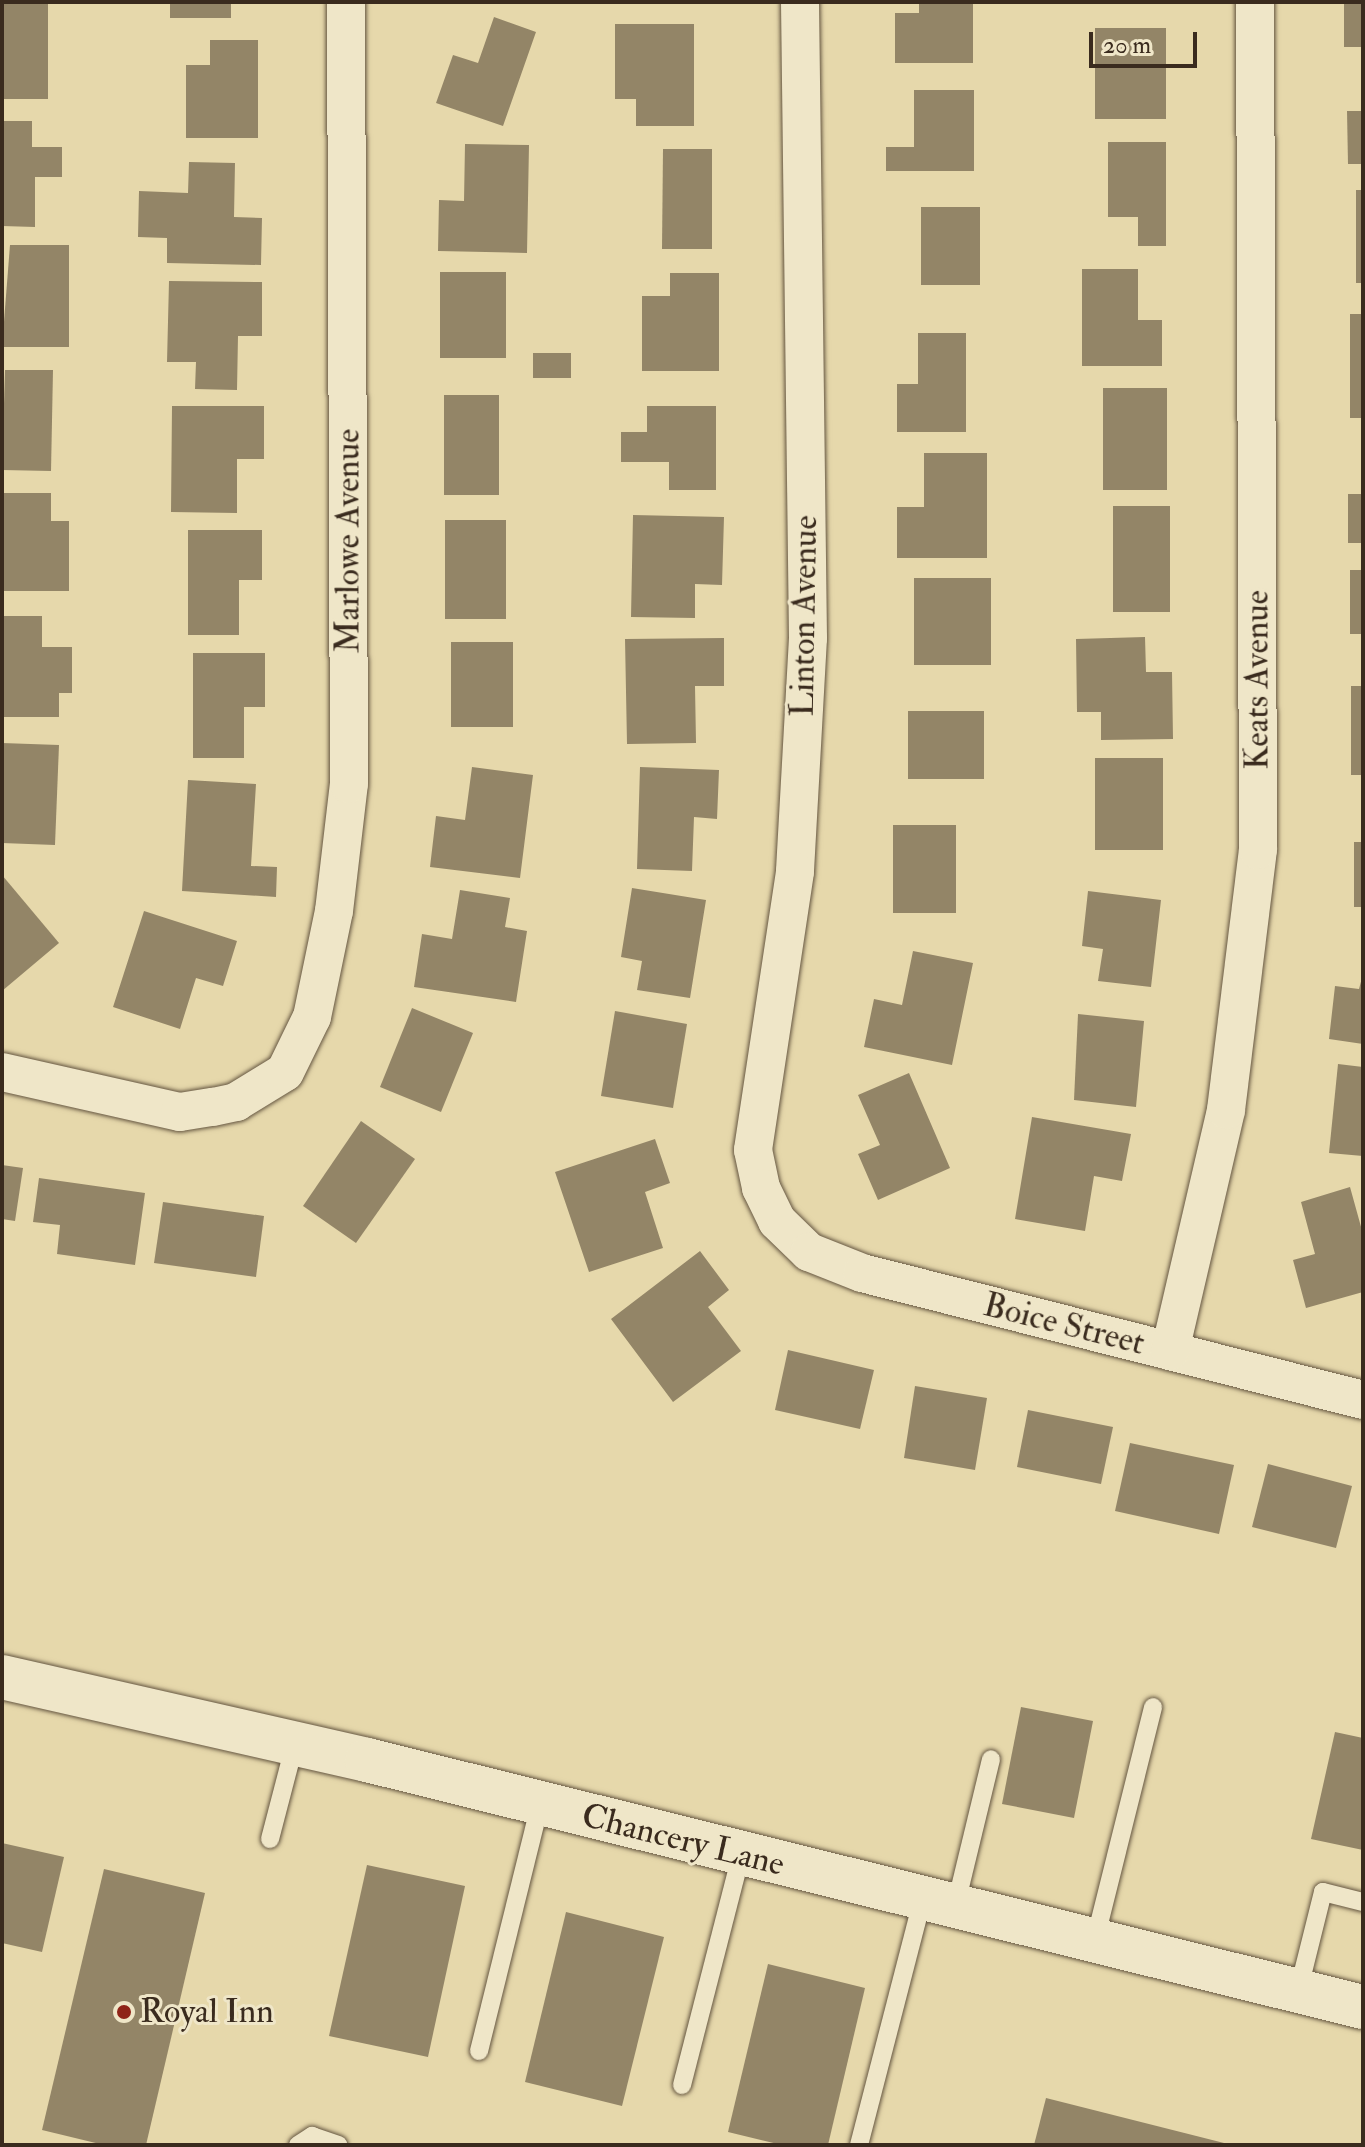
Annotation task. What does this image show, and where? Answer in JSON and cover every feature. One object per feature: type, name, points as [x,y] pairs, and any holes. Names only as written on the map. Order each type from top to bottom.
[{"type":"street","name":"Marlowe Avenue","points":[[2,1072],[180,1112],[236,1102],[285,1072],[321,983],[349,784],[346,2]]},
{"type":"street","name":"Linton Avenue","points":[[777,1221],[761,1188],[753,1150],[795,872],[808,638],[800,2]]},
{"type":"street","name":"Keats Avenue","points":[[1170,1351],[1226,1110],[1258,850],[1255,2]]},
{"type":"street","name":"Boice Street","points":[[777,1221],[809,1252],[862,1273],[1363,1400]]},
{"type":"street","name":"Chancery Lane","points":[[2,1677],[295,1743],[938,1905],[1363,2007]]},
{"type":"lane","points":[[1094,1943],[1153,1707]]},
{"type":"lane","points":[[270,1839],[295,1743]]},
{"type":"lane","points":[[859,2145],[938,1905],[991,1759]]},
{"type":"lane","points":[[479,2051],[540,1804]]},
{"type":"lane","points":[[682,2085],[741,1855]]},
{"type":"lane","points":[[1298,1992],[1323,1892],[1363,1902]]},
{"type":"lane","points":[[298,2145],[312,2136],[338,2145]]},
{"type":"building","points":[[2,2],[48,2],[48,99],[2,99]]},
{"type":"building","points":[[170,2],[231,2],[231,18],[170,18]]},
{"type":"building","points":[[919,2],[973,2],[973,63],[895,63],[895,13],[919,13]]},
{"type":"building","points":[[1344,2],[1363,2],[1363,47],[1344,47]]},
{"type":"building","points":[[494,17],[536,32],[503,126],[436,103],[453,55],[478,63]]},
{"type":"building","points":[[615,24],[694,24],[694,126],[636,126],[636,99],[615,99]]},
{"type":"building","points":[[1095,28],[1166,28],[1166,119],[1095,119]]},
{"type":"building","points":[[210,40],[258,40],[258,138],[186,138],[186,65],[210,65]]},
{"type":"building","points":[[914,90],[974,90],[974,171],[886,171],[886,147],[914,147]]},
{"type":"building","points":[[1347,111],[1363,111],[1363,164],[1348,164]]},
{"type":"building","points":[[2,121],[32,121],[32,147],[62,147],[62,177],[35,177],[35,227],[2,226]]},
{"type":"building","points":[[1108,142],[1166,142],[1166,246],[1138,246],[1138,217],[1108,217]]},
{"type":"building","points":[[465,144],[529,145],[527,253],[438,251],[439,200],[464,201]]},
{"type":"building","points":[[663,149],[712,149],[712,249],[662,249]]},
{"type":"building","points":[[189,162],[235,163],[234,217],[262,218],[261,265],[167,263],[167,238],[138,237],[139,191],[188,193]]},
{"type":"building","points":[[1356,190],[1363,190],[1363,283],[1356,283]]},
{"type":"building","points":[[921,207],[980,207],[980,285],[921,285]]},
{"type":"building","points":[[10,245],[69,245],[69,347],[2,347]]},
{"type":"building","points":[[1082,269],[1138,269],[1138,320],[1162,320],[1162,366],[1082,366]]},
{"type":"building","points":[[440,272],[506,272],[506,358],[440,358]]},
{"type":"building","points":[[670,273],[719,273],[719,371],[642,371],[642,296],[670,296]]},
{"type":"building","points":[[169,281],[262,282],[262,336],[238,336],[237,390],[195,389],[196,362],[167,362]]},
{"type":"building","points":[[1350,314],[1363,314],[1363,418],[1350,418]]},
{"type":"building","points":[[918,333],[966,333],[966,432],[897,432],[897,384],[918,384]]},
{"type":"building","points":[[533,353],[571,353],[571,378],[533,378]]},
{"type":"building","points":[[5,370],[53,370],[51,471],[2,470]]},
{"type":"building","points":[[1103,388],[1167,388],[1167,490],[1103,490]]},
{"type":"building","points":[[444,395],[499,395],[499,495],[444,495]]},
{"type":"building","points":[[172,406],[264,406],[264,459],[237,459],[237,513],[171,512]]},
{"type":"building","points":[[647,406],[716,406],[716,490],[669,490],[669,462],[621,462],[621,432],[647,432]]},
{"type":"building","points":[[924,453],[987,453],[987,558],[897,558],[897,507],[924,507]]},
{"type":"building","points":[[2,493],[51,493],[51,521],[69,521],[69,591],[2,591]]},
{"type":"building","points":[[1348,494],[1363,494],[1363,543],[1348,543]]},
{"type":"building","points":[[1113,506],[1170,506],[1170,612],[1113,612]]},
{"type":"building","points":[[633,515],[724,517],[722,585],[695,584],[695,618],[631,617]]},
{"type":"building","points":[[445,520],[506,520],[506,619],[445,619]]},
{"type":"building","points":[[188,530],[262,530],[262,580],[239,580],[239,635],[188,635]]},
{"type":"building","points":[[1350,570],[1363,570],[1363,634],[1350,634]]},
{"type":"building","points":[[914,578],[991,578],[991,665],[914,665]]},
{"type":"building","points":[[2,616],[42,616],[42,647],[72,647],[72,693],[59,693],[59,717],[2,717]]},
{"type":"building","points":[[1145,637],[1146,672],[1172,672],[1173,739],[1101,740],[1101,712],[1077,712],[1076,639]]},
{"type":"building","points":[[724,638],[724,686],[695,686],[696,743],[627,744],[625,639]]},
{"type":"building","points":[[451,642],[513,642],[513,727],[451,727]]},
{"type":"building","points":[[193,653],[265,653],[265,707],[244,707],[244,758],[193,758]]},
{"type":"building","points":[[1351,686],[1363,686],[1363,775],[1351,775]]},
{"type":"building","points":[[908,711],[984,711],[984,779],[908,779]]},
{"type":"building","points":[[2,743],[59,745],[55,845],[2,843]]},
{"type":"building","points":[[1095,758],[1163,758],[1163,850],[1095,850]]},
{"type":"building","points":[[472,767],[533,775],[520,878],[430,867],[436,816],[465,820]]},
{"type":"building","points":[[640,767],[719,770],[717,819],[694,817],[692,871],[637,869]]},
{"type":"building","points":[[188,780],[256,784],[251,866],[277,867],[276,897],[182,891]]},
{"type":"building","points":[[893,825],[956,825],[956,913],[893,913]]},
{"type":"building","points":[[1354,842],[1363,842],[1363,907],[1354,907]]},
{"type":"building","points":[[2,875],[59,943],[2,991]]},
{"type":"building","points":[[632,888],[706,900],[690,998],[637,990],[642,961],[621,957]]},
{"type":"building","points":[[460,890],[510,898],[505,927],[527,931],[516,1002],[414,987],[422,934],[452,939]]},
{"type":"building","points":[[1088,891],[1161,900],[1151,987],[1098,981],[1103,949],[1082,946]]},
{"type":"building","points":[[144,911],[237,941],[223,986],[196,978],[180,1029],[113,1007]]},
{"type":"building","points":[[913,951],[973,963],[952,1065],[864,1047],[874,999],[902,1005]]},
{"type":"building","points":[[1363,974],[1363,1044],[1329,1039],[1335,986],[1359,989]]},
{"type":"building","points":[[412,1008],[473,1033],[441,1112],[380,1087]]},
{"type":"building","points":[[615,1011],[687,1024],[673,1108],[601,1096]]},
{"type":"building","points":[[1078,1014],[1144,1021],[1136,1107],[1074,1100]]},
{"type":"building","points":[[1338,1064],[1363,1067],[1363,1156],[1329,1153]]},
{"type":"building","points":[[909,1073],[950,1168],[878,1200],[858,1154],[880,1145],[858,1095]]},
{"type":"building","points":[[1032,1117],[1131,1134],[1122,1181],[1094,1176],[1085,1231],[1015,1219]]},
{"type":"building","points":[[361,1121],[415,1159],[356,1243],[303,1206]]},
{"type":"building","points":[[655,1139],[670,1183],[645,1192],[663,1248],[589,1272],[555,1172]]},
{"type":"building","points":[[2,1165],[23,1168],[15,1221],[2,1219]]},
{"type":"building","points":[[39,1178],[145,1193],[135,1265],[57,1254],[60,1225],[33,1222]]},
{"type":"building","points":[[1350,1187],[1363,1234],[1363,1292],[1306,1308],[1293,1260],[1315,1254],[1301,1202]]},
{"type":"building","points":[[163,1202],[264,1216],[256,1277],[154,1263]]},
{"type":"building","points":[[700,1251],[729,1290],[708,1307],[741,1351],[673,1402],[611,1319]]},
{"type":"building","points":[[788,1350],[874,1370],[860,1429],[775,1410]]},
{"type":"building","points":[[915,1386],[987,1398],[975,1470],[904,1458]]},
{"type":"building","points":[[1028,1410],[1113,1427],[1101,1484],[1017,1467]]},
{"type":"building","points":[[1130,1443],[1234,1465],[1219,1534],[1115,1511]]},
{"type":"building","points":[[1268,1464],[1352,1486],[1336,1548],[1252,1527]]},
{"type":"building","points":[[1021,1707],[1093,1721],[1074,1818],[1002,1804]]},
{"type":"building","points":[[1335,1732],[1363,1738],[1363,1850],[1311,1839]]},
{"type":"building","points":[[2,1843],[64,1857],[42,1952],[2,1943]]},
{"type":"building","points":[[367,1865],[465,1886],[428,2057],[329,2036]]},
{"type":"building","name":"Royal Inn","points":[[104,1869],[205,1893],[146,2145],[104,2145],[42,2130]]},
{"type":"building","points":[[566,1912],[664,1937],[622,2106],[525,2082]]},
{"type":"building","points":[[768,1964],[865,1988],[828,2145],[782,2145],[728,2132]]},
{"type":"building","points":[[1046,2098],[1228,2144],[1034,2145]]},
{"type":"place","name":"Royal Inn","points":[[124,2012]]}]
